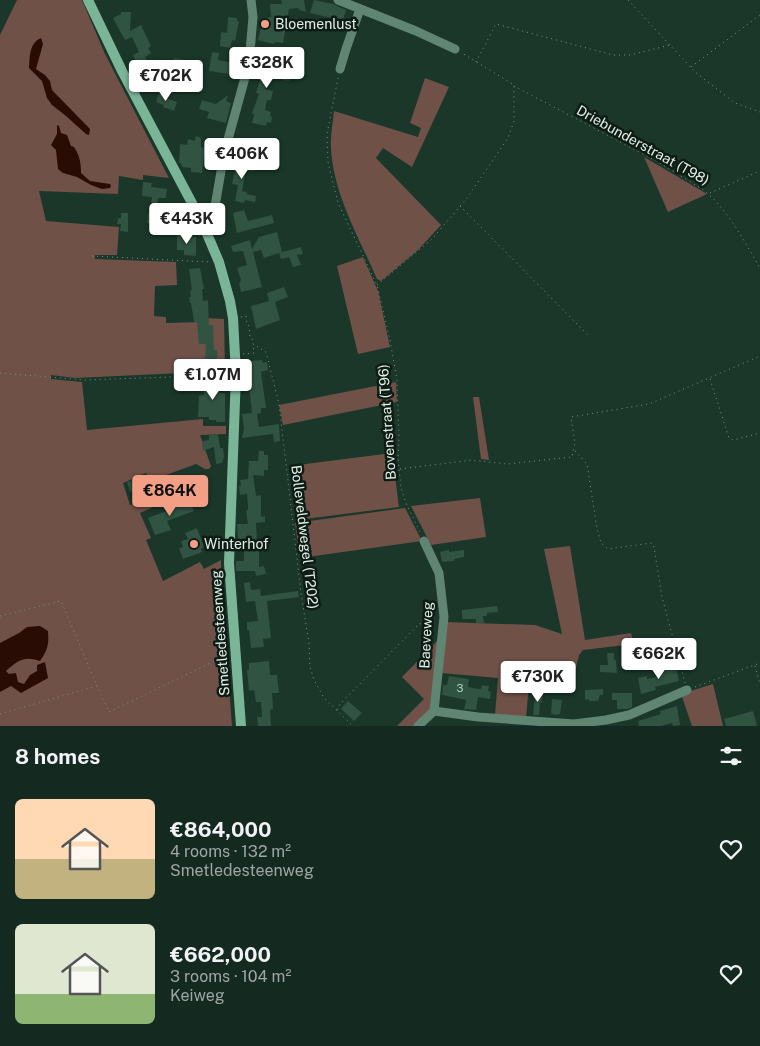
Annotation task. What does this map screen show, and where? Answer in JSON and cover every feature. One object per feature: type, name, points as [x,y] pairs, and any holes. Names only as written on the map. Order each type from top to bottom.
[{"type":"street","name":"Smetledesteenweg","points":[[88,0],[122,71],[202,222],[219,262],[230,301],[233,318],[236,374],[229,563],[241,726]]},
{"type":"street","points":[[202,222],[214,212],[224,154],[249,63],[253,16],[251,1],[262,0]]},
{"type":"street","points":[[338,0],[416,31],[455,49]]},
{"type":"street","points":[[340,69],[360,9]]},
{"type":"street","name":"Baeveweg","points":[[424,541],[439,573],[442,586],[443,621],[434,711]]},
{"type":"street","points":[[418,726],[434,711],[478,717],[574,724],[606,720],[629,714],[687,690]]},
{"type":"path","points":[[628,0],[691,68],[735,104],[760,112]]},
{"type":"path","points":[[691,68],[760,15]]},
{"type":"path","points":[[455,49],[475,62],[496,24],[614,55],[630,55],[670,45]]},
{"type":"path","name":"Driebunderstraat (T98)","points":[[475,62],[510,84],[658,162],[709,194],[733,223],[760,268]]},
{"type":"path","name":"Bovenstraat (T96)","points":[[340,69],[327,134],[328,162],[338,203],[377,285],[397,380],[401,488],[424,541]]},
{"type":"path","points":[[377,285],[432,239],[460,206],[508,138],[514,121],[514,85]]},
{"type":"path","points":[[709,194],[760,170]]},
{"type":"path","points":[[460,206],[590,337]]},
{"type":"path","points":[[92,256],[219,262]]},
{"type":"path","name":"Bolleveldwegel (T202)","points":[[233,318],[246,316],[253,344],[266,352],[279,404],[301,593],[309,644],[310,667],[314,680],[324,698],[353,726]]},
{"type":"path","points":[[235,354],[254,353],[253,344]]},
{"type":"path","points":[[399,469],[472,460],[508,464],[572,458],[575,444],[570,417],[649,404],[760,356]]},
{"type":"path","points":[[0,373],[84,380],[236,374]]},
{"type":"path","points":[[709,379],[729,438],[733,440],[760,433]]},
{"type":"path","points":[[574,450],[587,464],[601,543],[608,549],[652,543],[654,547],[662,597],[687,690],[760,662]]},
{"type":"path","points":[[0,616],[60,601],[109,712],[235,652]]},
{"type":"path","points":[[336,711],[340,704],[419,624],[443,621]]},
{"type":"path","points":[[754,665],[760,685]]},
{"type":"path","points":[[0,714],[97,686]]},
{"type":"shaded area","points":[[17,0],[82,0],[105,54],[169,178],[143,175],[143,180],[119,176],[118,194],[39,191],[46,221],[119,227],[117,255],[95,255],[95,259],[176,262],[177,285],[155,286],[154,316],[166,317],[166,323],[201,322],[205,318],[224,319],[225,371],[75,378],[51,375],[51,379],[82,382],[87,430],[203,419],[203,426],[226,426],[226,434],[200,435],[211,466],[209,469],[196,464],[166,475],[166,483],[160,486],[154,484],[146,473],[123,483],[130,505],[165,491],[169,500],[140,513],[151,538],[146,540],[163,581],[200,562],[204,569],[221,560],[221,584],[232,726],[0,726],[0,35]]},
{"type":"shaded area","points":[[41,38],[43,44],[36,69],[45,75],[50,81],[52,90],[90,129],[89,135],[52,105],[47,98],[42,81],[29,68],[32,47]]},
{"type":"shaded area","points":[[425,78],[449,87],[412,167],[383,148],[376,158],[441,225],[418,250],[381,281],[377,279],[355,232],[337,183],[331,144],[334,111],[418,137],[421,128],[410,123]]},
{"type":"shaded area","points":[[57,125],[61,133],[67,135],[71,146],[78,153],[81,173],[90,181],[110,184],[110,188],[102,189],[91,185],[58,169],[56,150],[51,145],[57,134]]},
{"type":"shaded area","points":[[644,157],[707,194],[668,212]]},
{"type":"shaded area","points":[[363,257],[378,291],[390,347],[358,354],[337,266]]},
{"type":"shaded area","points":[[396,382],[397,402],[283,425],[279,405]]},
{"type":"shaded area","points":[[473,397],[479,397],[489,460],[481,459]]},
{"type":"shaded area","points":[[392,453],[399,507],[297,520],[290,466]]},
{"type":"shaded area","points":[[480,498],[486,537],[431,545],[411,506]]},
{"type":"shaded area","points":[[405,508],[422,541],[300,558],[295,523]]},
{"type":"shaded area","points":[[570,546],[585,640],[631,633],[634,644],[583,650],[579,655],[575,672],[556,670],[557,664],[531,661],[526,718],[495,715],[498,678],[441,673],[445,622],[535,625],[562,634],[544,549]]},
{"type":"shaded area","points":[[40,626],[48,631],[48,640],[46,650],[40,661],[22,660],[6,671],[9,674],[16,673],[18,682],[24,684],[30,675],[37,671],[37,665],[45,662],[48,678],[21,693],[11,686],[0,692],[0,643],[27,627]]},
{"type":"shaded area","points":[[439,639],[430,711],[415,726],[397,726],[424,699],[402,677]]},
{"type":"shaded area","points":[[713,684],[723,726],[692,726],[681,694]]},
{"type":"building","points":[[281,0],[304,0],[306,12],[298,8],[289,9],[283,43],[275,42],[274,44],[258,40],[263,19],[271,17],[270,4],[282,4]]},
{"type":"building","points":[[314,0],[333,4],[346,10],[343,20],[310,13]]},
{"type":"building","points":[[121,12],[131,12],[130,31],[141,25],[151,46],[148,48],[151,53],[145,57],[152,70],[156,69],[160,81],[153,84],[142,63],[138,65],[133,55],[139,52],[132,37],[125,40],[113,18],[121,14]]},
{"type":"building","points":[[228,17],[237,18],[237,21],[239,21],[235,41],[232,40],[230,48],[220,46],[221,32],[227,33]]},
{"type":"building","points":[[212,52],[219,53],[218,60],[231,62],[231,59],[239,60],[236,78],[229,76],[229,74],[209,71]]},
{"type":"building","points":[[265,56],[277,59],[276,62],[292,66],[289,81],[282,80],[284,71],[271,68],[265,89],[273,91],[271,100],[267,100],[265,110],[271,112],[270,116],[272,117],[271,123],[267,122],[266,126],[252,123],[254,114],[252,113],[259,94],[256,93],[260,80],[253,78],[256,69],[261,70]]},
{"type":"building","points":[[174,58],[196,62],[193,74],[172,71]]},
{"type":"building","points":[[159,93],[166,95],[165,98],[177,102],[174,111],[156,102]]},
{"type":"building","points":[[228,95],[226,101],[231,103],[226,123],[207,118],[209,112],[199,109],[202,100],[216,104]]},
{"type":"building","points":[[196,136],[201,138],[201,147],[216,149],[214,160],[204,158],[202,173],[191,172],[191,168],[182,167],[181,163],[179,163],[180,144],[187,145],[188,139],[195,141]]},
{"type":"building","points":[[249,138],[258,140],[257,147],[263,148],[261,154],[245,151]]},
{"type":"building","points":[[233,160],[255,165],[254,171],[246,170],[242,191],[256,196],[255,202],[245,200],[244,203],[235,201],[238,185],[232,184],[235,171],[231,170]]},
{"type":"building","points":[[143,182],[152,183],[151,187],[167,189],[166,198],[158,198],[157,209],[162,209],[160,225],[147,223],[152,197],[142,196]]},
{"type":"building","points":[[244,210],[248,221],[272,215],[274,223],[237,233],[233,213]]},
{"type":"building","points":[[121,213],[128,213],[128,232],[120,231],[121,224],[117,224],[118,218],[121,218]]},
{"type":"building","points":[[277,232],[282,252],[264,258],[261,250],[253,252],[262,287],[241,292],[239,284],[241,280],[237,268],[247,265],[243,251],[233,252],[231,246],[250,240],[252,249],[259,237]]},
{"type":"building","points":[[177,235],[196,237],[196,256],[184,255],[184,250],[177,250]]},
{"type":"building","points":[[301,247],[303,254],[297,255],[301,265],[293,267],[289,257],[281,259],[279,253]]},
{"type":"building","points":[[200,268],[204,289],[202,289],[203,301],[208,300],[209,325],[213,325],[214,350],[217,350],[218,369],[201,369],[201,360],[205,360],[206,344],[199,344],[197,322],[194,322],[189,297],[191,297],[190,291],[192,290],[189,269]]},
{"type":"building","points":[[284,287],[288,297],[275,302],[280,320],[256,329],[251,306],[269,301],[267,293]]},
{"type":"building","points":[[262,360],[263,363],[267,362],[268,370],[261,372],[266,408],[261,408],[261,413],[257,414],[259,427],[279,424],[280,441],[274,442],[273,434],[242,438],[244,429],[242,414],[252,413],[249,385],[251,380],[250,361]]},
{"type":"building","points":[[218,370],[220,393],[225,393],[225,422],[209,420],[209,417],[198,417],[199,396],[204,395],[204,385]]},
{"type":"building","points":[[218,434],[220,448],[223,448],[224,457],[222,463],[216,464],[214,447],[203,451],[202,441],[209,440],[209,435]]},
{"type":"building","points":[[259,451],[264,451],[264,455],[268,455],[268,470],[264,470],[264,476],[253,475],[256,496],[261,495],[261,517],[265,516],[265,522],[256,523],[257,541],[268,541],[268,549],[267,551],[259,551],[259,567],[264,566],[266,574],[256,576],[255,571],[236,571],[236,561],[244,561],[244,541],[238,541],[237,524],[248,524],[246,510],[248,510],[247,494],[240,495],[240,480],[248,479],[249,461],[258,461]]},
{"type":"building","points":[[146,475],[148,481],[143,482],[144,485],[130,492],[127,482]]},
{"type":"building","points":[[189,499],[194,511],[167,521],[171,530],[155,535],[148,518],[174,508],[173,505]]},
{"type":"building","name":"Winterhof","points":[[197,528],[204,547],[201,549],[202,552],[183,559],[179,548],[183,547],[181,541],[188,539],[185,533]]},
{"type":"building","points":[[449,550],[449,552],[464,550],[464,557],[454,559],[454,561],[442,562],[440,552]]},
{"type":"building","points":[[250,582],[251,590],[260,589],[261,596],[298,591],[299,597],[267,601],[271,638],[263,639],[264,647],[251,648],[249,630],[247,630],[247,622],[258,621],[255,601],[246,602],[244,583]]},
{"type":"building","points":[[497,606],[498,612],[487,613],[487,616],[483,616],[484,623],[476,623],[476,619],[462,619],[462,610]]},
{"type":"building","points":[[607,653],[614,653],[617,673],[600,672],[600,665],[608,665]]},
{"type":"building","points":[[269,661],[270,675],[277,675],[279,693],[272,693],[271,726],[258,726],[257,717],[262,717],[261,702],[256,702],[254,690],[249,691],[247,670],[249,670],[249,663]]},
{"type":"building","points":[[669,664],[670,668],[676,667],[679,681],[655,687],[656,690],[641,694],[638,678],[647,676],[647,679],[661,676],[662,665]]},
{"type":"building","points":[[449,676],[469,679],[468,687],[481,689],[482,685],[489,686],[488,691],[491,692],[490,699],[478,697],[476,710],[464,709],[466,700],[442,695],[443,685],[447,685]]},
{"type":"building","points":[[603,689],[603,695],[600,695],[598,701],[585,700],[585,690]]},
{"type":"building","points":[[535,693],[543,694],[539,715],[533,715]]},
{"type":"building","points":[[612,693],[632,693],[632,707],[617,709],[617,700],[612,700]]},
{"type":"building","points":[[552,699],[562,700],[560,714],[555,715],[551,713]]},
{"type":"building","points":[[348,701],[362,713],[354,721],[341,709]]},
{"type":"building","points":[[677,706],[680,725],[673,726],[672,723],[661,726],[639,726],[638,721],[661,714],[660,711]]},
{"type":"building","points":[[753,711],[757,726],[726,726],[724,719]]},
{"type":"place","name":"Bloemenlust","points":[[265,24]]},
{"type":"place","name":"Winterhof","points":[[194,544]]}]
